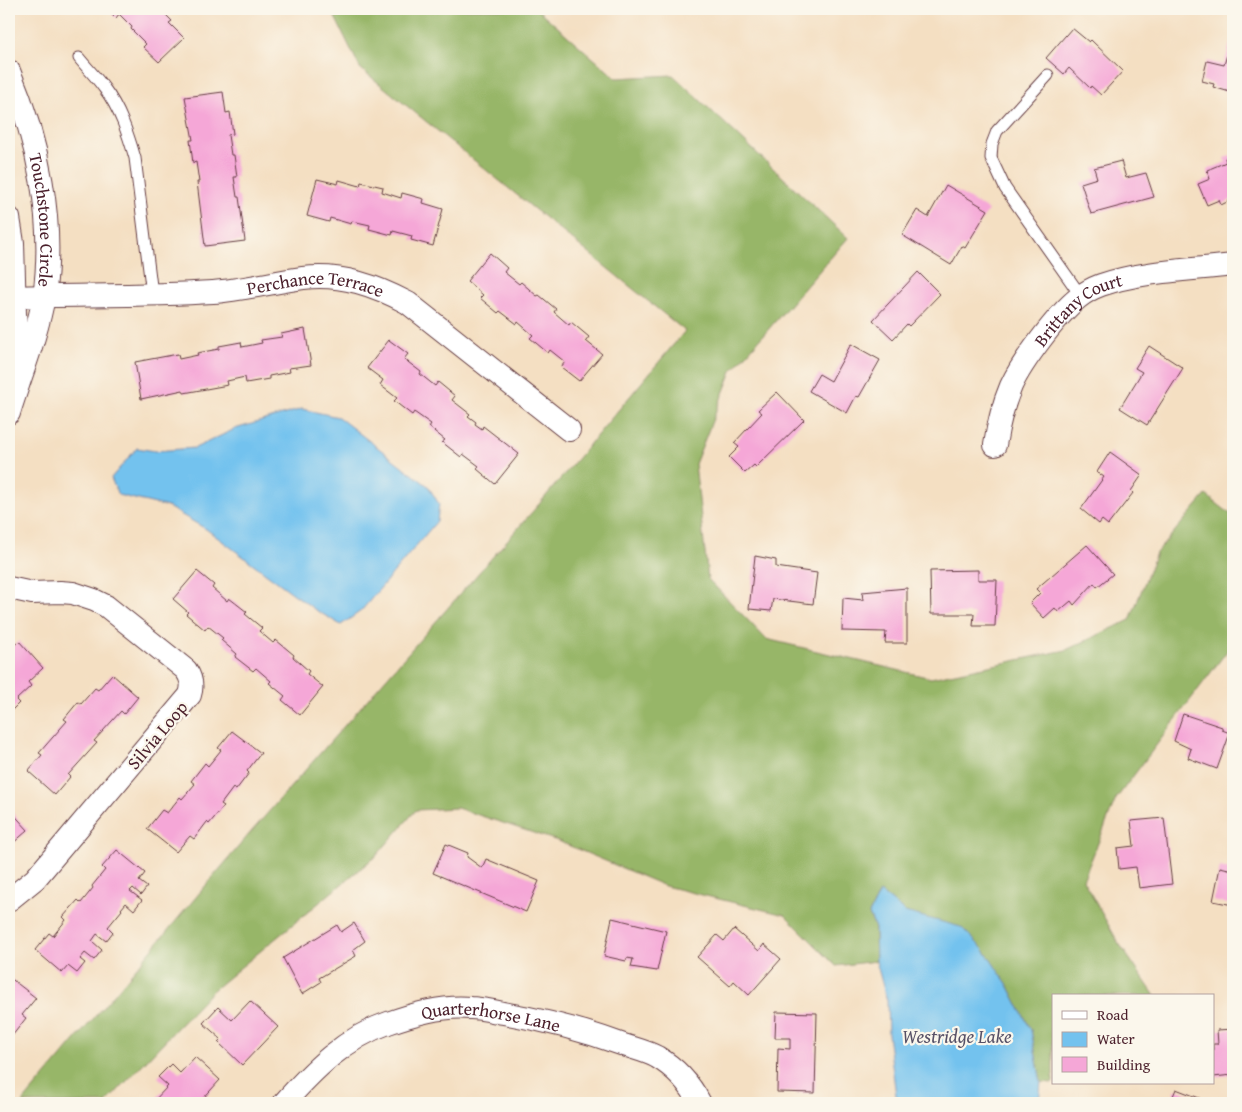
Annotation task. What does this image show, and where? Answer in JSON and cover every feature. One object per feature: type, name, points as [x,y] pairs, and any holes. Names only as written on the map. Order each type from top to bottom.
[{"type":"street","name":"Touchstone Circle","points":[[9,71],[21,100],[35,150],[46,211],[47,257],[44,296],[36,332],[9,413]]},
{"type":"street","name":"Touchstone Circle","points":[[9,218],[13,243],[15,314],[22,371]]},
{"type":"street","name":"Brittany Court","points":[[995,445],[997,426],[1011,386],[1025,361],[1061,316],[1081,296],[1100,286],[1125,277],[1233,265]]},
{"type":"street","name":"Perchance Terrace","points":[[15,297],[215,292],[310,277],[351,280],[374,287],[408,303],[569,430]]},
{"type":"street","name":"Silvia Loop","points":[[9,588],[32,593],[74,593],[102,604],[186,670],[193,687],[190,696],[35,880],[9,900]]},
{"type":"street","name":"Quarterhorse Lane","points":[[284,1103],[310,1073],[337,1050],[361,1035],[386,1023],[420,1013],[469,1008],[533,1018],[595,1035],[656,1056],[676,1070],[692,1089],[700,1103]]},
{"type":"lane","points":[[79,58],[104,88],[118,110],[130,140],[135,158],[152,294]]},
{"type":"lane","points":[[1048,76],[997,132],[992,144],[991,158],[1005,188],[1081,296]]},
{"type":"green space","points":[[331,9],[537,9],[616,78],[673,75],[848,238],[732,371],[695,464],[708,579],[766,639],[931,678],[1066,650],[1130,620],[1156,553],[1206,495],[1233,516],[1233,643],[1116,799],[1083,880],[1118,942],[1154,994],[1052,994],[1052,1083],[1041,1082],[1031,1030],[1008,985],[984,950],[905,912],[880,892],[869,914],[875,928],[876,961],[836,966],[785,915],[665,886],[558,841],[457,808],[416,810],[377,855],[212,991],[106,1103],[22,1103],[251,832],[540,503],[685,331],[360,68]]},
{"type":"water","points":[[302,409],[338,417],[428,486],[439,504],[437,521],[361,611],[341,625],[314,609],[206,529],[168,507],[118,495],[111,478],[137,448],[155,451],[195,448],[235,429]]},
{"type":"water","name":"Westridge Lake","points":[[880,892],[905,912],[961,927],[984,950],[1008,985],[1031,1030],[1041,1082],[1039,1103],[897,1103],[888,1034],[887,1001],[876,961],[875,928],[869,914]]},
{"type":"building","points":[[107,9],[160,9],[172,21],[169,23],[184,38],[159,62],[143,47],[146,44],[131,29],[132,27],[119,14],[116,18]]},
{"type":"building","points":[[1072,28],[1089,42],[1091,40],[1123,71],[1101,95],[1091,86],[1090,88],[1069,68],[1064,74],[1046,58]]},
{"type":"building","points":[[1233,34],[1233,93],[1213,87],[1214,84],[1202,81],[1207,61],[1224,65]]},
{"type":"building","points":[[223,92],[226,113],[230,112],[233,134],[228,135],[231,155],[234,155],[237,177],[234,177],[237,197],[239,197],[245,241],[205,246],[197,182],[199,182],[196,162],[193,163],[190,140],[193,140],[185,97]]},
{"type":"building","points":[[1233,155],[1233,199],[1221,205],[1219,200],[1207,205],[1198,184],[1210,179],[1207,170],[1226,162],[1225,158]]},
{"type":"building","points":[[1121,161],[1126,178],[1146,173],[1154,197],[1091,214],[1081,183],[1097,178],[1094,168]]},
{"type":"building","points":[[317,179],[338,184],[339,180],[360,186],[361,182],[383,187],[382,192],[401,198],[402,193],[424,199],[423,203],[443,209],[433,246],[411,240],[412,236],[393,231],[392,235],[369,229],[370,225],[352,221],[351,224],[330,218],[329,222],[307,216]]},
{"type":"building","points":[[946,185],[988,210],[965,248],[962,246],[951,265],[902,235],[917,210],[928,217]]},
{"type":"building","points":[[490,253],[507,268],[504,272],[519,284],[521,282],[556,309],[554,312],[569,325],[571,322],[589,337],[586,341],[602,354],[579,381],[561,367],[565,362],[550,350],[548,353],[530,338],[533,335],[518,322],[517,324],[500,311],[498,313],[480,298],[483,295],[467,281]]},
{"type":"building","points":[[918,272],[940,294],[909,326],[907,324],[893,339],[873,320]]},
{"type":"building","points":[[305,329],[311,365],[289,368],[290,372],[269,376],[269,379],[246,383],[245,377],[227,381],[228,385],[184,393],[183,390],[141,399],[135,362],[178,354],[179,359],[219,349],[219,346],[241,342],[242,347],[262,343],[261,340],[282,337],[281,334]]},
{"type":"building","points":[[389,340],[408,354],[404,359],[421,372],[420,374],[435,386],[438,382],[455,396],[452,400],[470,414],[468,416],[476,422],[475,424],[482,429],[483,426],[519,454],[495,484],[477,469],[479,466],[463,454],[461,457],[442,442],[445,440],[429,427],[431,424],[414,412],[412,415],[394,401],[397,398],[380,385],[383,380],[367,368]]},
{"type":"building","points":[[851,344],[880,360],[859,397],[856,396],[847,413],[809,391],[819,374],[831,381]]},
{"type":"building","points":[[1149,346],[1183,368],[1147,425],[1120,408],[1142,372],[1135,368]]},
{"type":"building","points":[[777,392],[804,420],[756,467],[754,465],[745,473],[729,457],[739,447],[734,443],[762,413],[758,410]]},
{"type":"building","points":[[1110,452],[1142,475],[1131,491],[1133,493],[1108,525],[1102,520],[1099,524],[1081,509],[1104,477],[1097,472]]},
{"type":"building","points":[[1087,545],[1113,574],[1097,587],[1094,583],[1074,605],[1071,601],[1058,612],[1055,608],[1044,618],[1030,603],[1040,593],[1036,589]]},
{"type":"building","points":[[755,556],[776,560],[776,567],[817,573],[813,604],[773,599],[771,611],[749,609]]},
{"type":"building","points":[[978,570],[978,580],[997,580],[995,626],[973,626],[974,614],[931,614],[930,571]]},
{"type":"building","points":[[197,571],[214,585],[212,588],[227,601],[229,598],[247,612],[245,614],[262,628],[259,631],[273,643],[276,640],[294,655],[293,657],[309,671],[307,674],[323,687],[300,715],[282,700],[285,696],[269,683],[271,681],[256,668],[253,671],[235,657],[237,654],[221,640],[223,638],[208,626],[205,630],[186,614],[188,612],[173,599]]},
{"type":"building","points":[[907,588],[907,643],[885,643],[886,632],[842,631],[843,598],[863,600],[862,592]]},
{"type":"building","points":[[19,641],[43,668],[28,682],[31,686],[16,700],[19,703],[9,713],[9,650]]},
{"type":"building","points":[[112,674],[138,697],[124,714],[121,711],[94,741],[97,743],[68,775],[70,777],[55,795],[28,771],[42,755],[39,753],[67,721],[64,719],[78,702],[81,704],[95,688],[98,690]]},
{"type":"building","points":[[1183,714],[1222,727],[1222,730],[1230,733],[1217,769],[1188,758],[1191,749],[1174,741]]},
{"type":"building","points":[[232,731],[261,753],[247,771],[249,773],[236,790],[233,788],[221,804],[224,806],[209,824],[207,822],[194,839],[190,836],[176,852],[147,829],[162,810],[167,813],[180,797],[182,799],[195,784],[191,781],[205,763],[208,766],[221,750],[218,748]]},
{"type":"building","points":[[9,809],[28,830],[11,845],[9,843]]},
{"type":"building","points":[[1164,818],[1172,884],[1139,888],[1136,867],[1119,869],[1117,848],[1134,846],[1131,821]]},
{"type":"building","points":[[446,844],[468,853],[467,857],[482,868],[486,859],[539,881],[526,912],[433,873]]},
{"type":"building","points":[[117,850],[145,873],[139,881],[147,887],[141,895],[133,888],[130,891],[142,900],[134,910],[126,903],[108,927],[113,932],[106,941],[97,934],[92,941],[102,950],[94,960],[85,953],[80,959],[85,963],[77,973],[68,966],[62,973],[35,950],[49,933],[53,936],[66,920],[63,917],[78,900],[81,903],[105,870],[102,867]]},
{"type":"building","points":[[1220,867],[1233,870],[1233,905],[1213,901]]},
{"type":"building","points":[[612,918],[666,931],[657,971],[631,967],[633,959],[627,958],[626,961],[604,956]]},
{"type":"building","points":[[354,923],[365,941],[353,950],[356,956],[319,978],[321,982],[302,994],[283,958],[337,925],[341,932]]},
{"type":"building","points":[[734,929],[759,951],[764,944],[781,959],[749,995],[734,981],[730,986],[697,957],[717,935],[724,941]]},
{"type":"building","points":[[9,977],[36,998],[22,1015],[26,1018],[9,1040]]},
{"type":"building","points":[[250,1001],[278,1027],[242,1065],[218,1042],[221,1039],[203,1023],[218,1007],[232,1020]]},
{"type":"building","points":[[776,1012],[817,1013],[815,1093],[777,1092],[778,1048],[790,1049],[790,1038],[775,1038]]},
{"type":"building","points":[[1233,1029],[1233,1075],[1214,1077],[1214,1044],[1218,1044],[1217,1030]]},
{"type":"building","points":[[195,1057],[220,1080],[199,1103],[152,1103],[168,1086],[158,1077],[171,1064],[180,1073]]},
{"type":"building","points":[[1176,1089],[1207,1101],[1206,1103],[1170,1103]]}]
